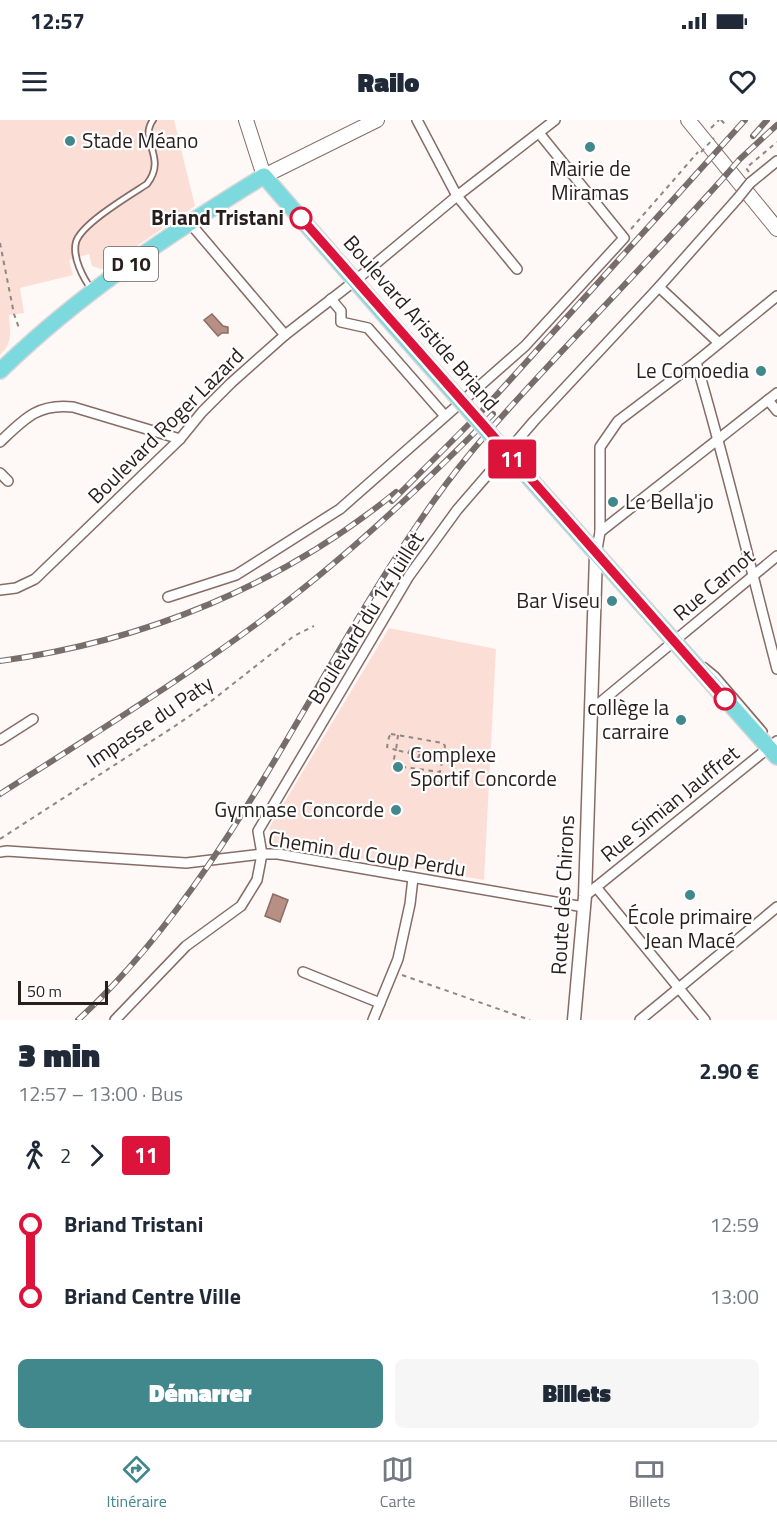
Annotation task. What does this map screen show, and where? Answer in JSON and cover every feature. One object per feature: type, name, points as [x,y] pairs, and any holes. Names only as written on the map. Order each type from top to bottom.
[{"type":"main road","name":"Boulevard Aristide Briand","points":[[246,120],[264,176],[596,555],[674,642],[775,747]]},
{"type":"main road","points":[[264,176],[377,120]]},
{"type":"main road","points":[[688,120],[777,229]]},
{"type":"main road","name":"D 10","points":[[0,371],[35,338],[93,291],[189,222],[264,176]]},
{"type":"street","points":[[417,120],[457,196],[517,269]]},
{"type":"street","name":"Boulevard Roger Lazard","points":[[0,590],[16,588],[35,579],[180,439],[202,412],[231,383],[285,335],[555,120]]},
{"type":"street","points":[[168,597],[236,575],[340,509],[525,346],[624,238],[539,133]]},
{"type":"street","name":"Boulevard du 14 Juillet","points":[[115,1020],[186,946],[241,906],[257,880],[262,854],[258,831],[410,576],[458,510],[534,421],[738,198],[752,178],[777,161]]},
{"type":"street","points":[[189,222],[285,335]]},
{"type":"street","points":[[659,287],[719,343]]},
{"type":"street","points":[[596,555],[600,532],[600,447],[618,421],[696,362],[777,296]]},
{"type":"street","points":[[331,299],[340,311],[341,322],[368,328],[446,416]]},
{"type":"street","points":[[696,362],[719,439],[752,578],[777,669]]},
{"type":"street","points":[[600,532],[777,393]]},
{"type":"street","points":[[768,400],[777,411]]},
{"type":"street","points":[[0,442],[33,413],[58,405],[74,407],[180,439]]},
{"type":"street","points":[[0,473],[8,481]]},
{"type":"street","name":"Route des Chirons","points":[[576,1019],[585,902],[596,555]]},
{"type":"street","name":"Rue Carnot","points":[[591,710],[777,556]]},
{"type":"street","points":[[0,740],[33,719]]},
{"type":"street","name":"Rue Simian Jauffret","points":[[585,902],[596,886],[775,747]]},
{"type":"street","name":"Chemin du Coup Perdu","points":[[0,852],[186,863],[278,854],[413,878],[585,902]]},
{"type":"street","points":[[373,1020],[398,959],[413,878]]},
{"type":"street","points":[[596,886],[705,1020]]},
{"type":"street","points":[[640,1020],[777,907]]},
{"type":"street","points":[[303,972],[380,1002]]},
{"type":"lane","points":[[93,291],[83,277],[75,249],[76,242],[84,228],[147,184],[152,177],[156,163],[148,132],[153,120]]},
{"type":"path","points":[[701,152],[717,135],[711,127],[720,120],[725,124]]},
{"type":"path","points":[[752,178],[746,168],[777,142]]},
{"type":"path","points":[[624,238],[694,155]]},
{"type":"path","points":[[0,243],[14,314],[20,328]]},
{"type":"path","name":"Impasse du Paty","points":[[0,839],[175,726],[210,702],[286,641],[314,626]]},
{"type":"path","points":[[398,735],[396,750],[394,764],[412,769],[438,773],[441,770],[445,747],[443,743],[398,735],[391,734],[388,748],[396,750],[409,753],[414,759]]},
{"type":"path","points":[[409,753],[415,748],[420,754],[443,759]]},
{"type":"path","points":[[412,769],[414,759],[420,754]]},
{"type":"path","points":[[393,972],[530,1020]]},
{"type":"shaded area","points":[[0,120],[174,120],[195,206],[105,268],[92,266],[89,254],[69,260],[73,275],[20,288],[24,313],[9,315],[9,342],[0,355]]},
{"type":"shaded area","points":[[212,314],[223,326],[228,327],[228,333],[218,336],[204,320]]},
{"type":"shaded area","name":"Complexe Sportif Concorde","points":[[389,628],[496,649],[484,880],[274,844],[269,828]]},
{"type":"shaded area","points":[[273,894],[288,900],[280,922],[265,916]]},
{"type":"railway","points":[[392,501],[482,411],[745,120]]},
{"type":"railway","points":[[753,136],[767,120]]},
{"type":"railway","points":[[78,1020],[133,964],[182,903],[268,771],[390,567],[460,466],[519,397],[740,159],[777,125]]},
{"type":"railway","points":[[0,794],[184,675],[256,625],[344,555],[445,462],[493,414]]},
{"type":"railway","points":[[0,661],[54,652],[107,639],[210,604],[307,555],[396,492]]},
{"type":"bus line","name":"11","points":[[301,218],[725,699]]},
{"type":"place","name":"Stade Méano","points":[[70,141]]},
{"type":"place","name":"Mairie de Miramas","points":[[590,147]]},
{"type":"place","name":"Briand Tristani","points":[[301,218]]},
{"type":"place","name":"Le Comoedia","points":[[761,371]]},
{"type":"place","name":"Le Bella'jo","points":[[613,502]]},
{"type":"place","name":"Bar Viseu","points":[[612,601]]},
{"type":"place","name":"collège la carraire","points":[[681,720]]},
{"type":"place","name":"Complexe Sportif Concorde","points":[[398,767]]},
{"type":"place","name":"Gymnase Concorde","points":[[396,810]]},
{"type":"place","name":"École primaire Jean Macé","points":[[690,895]]}]
